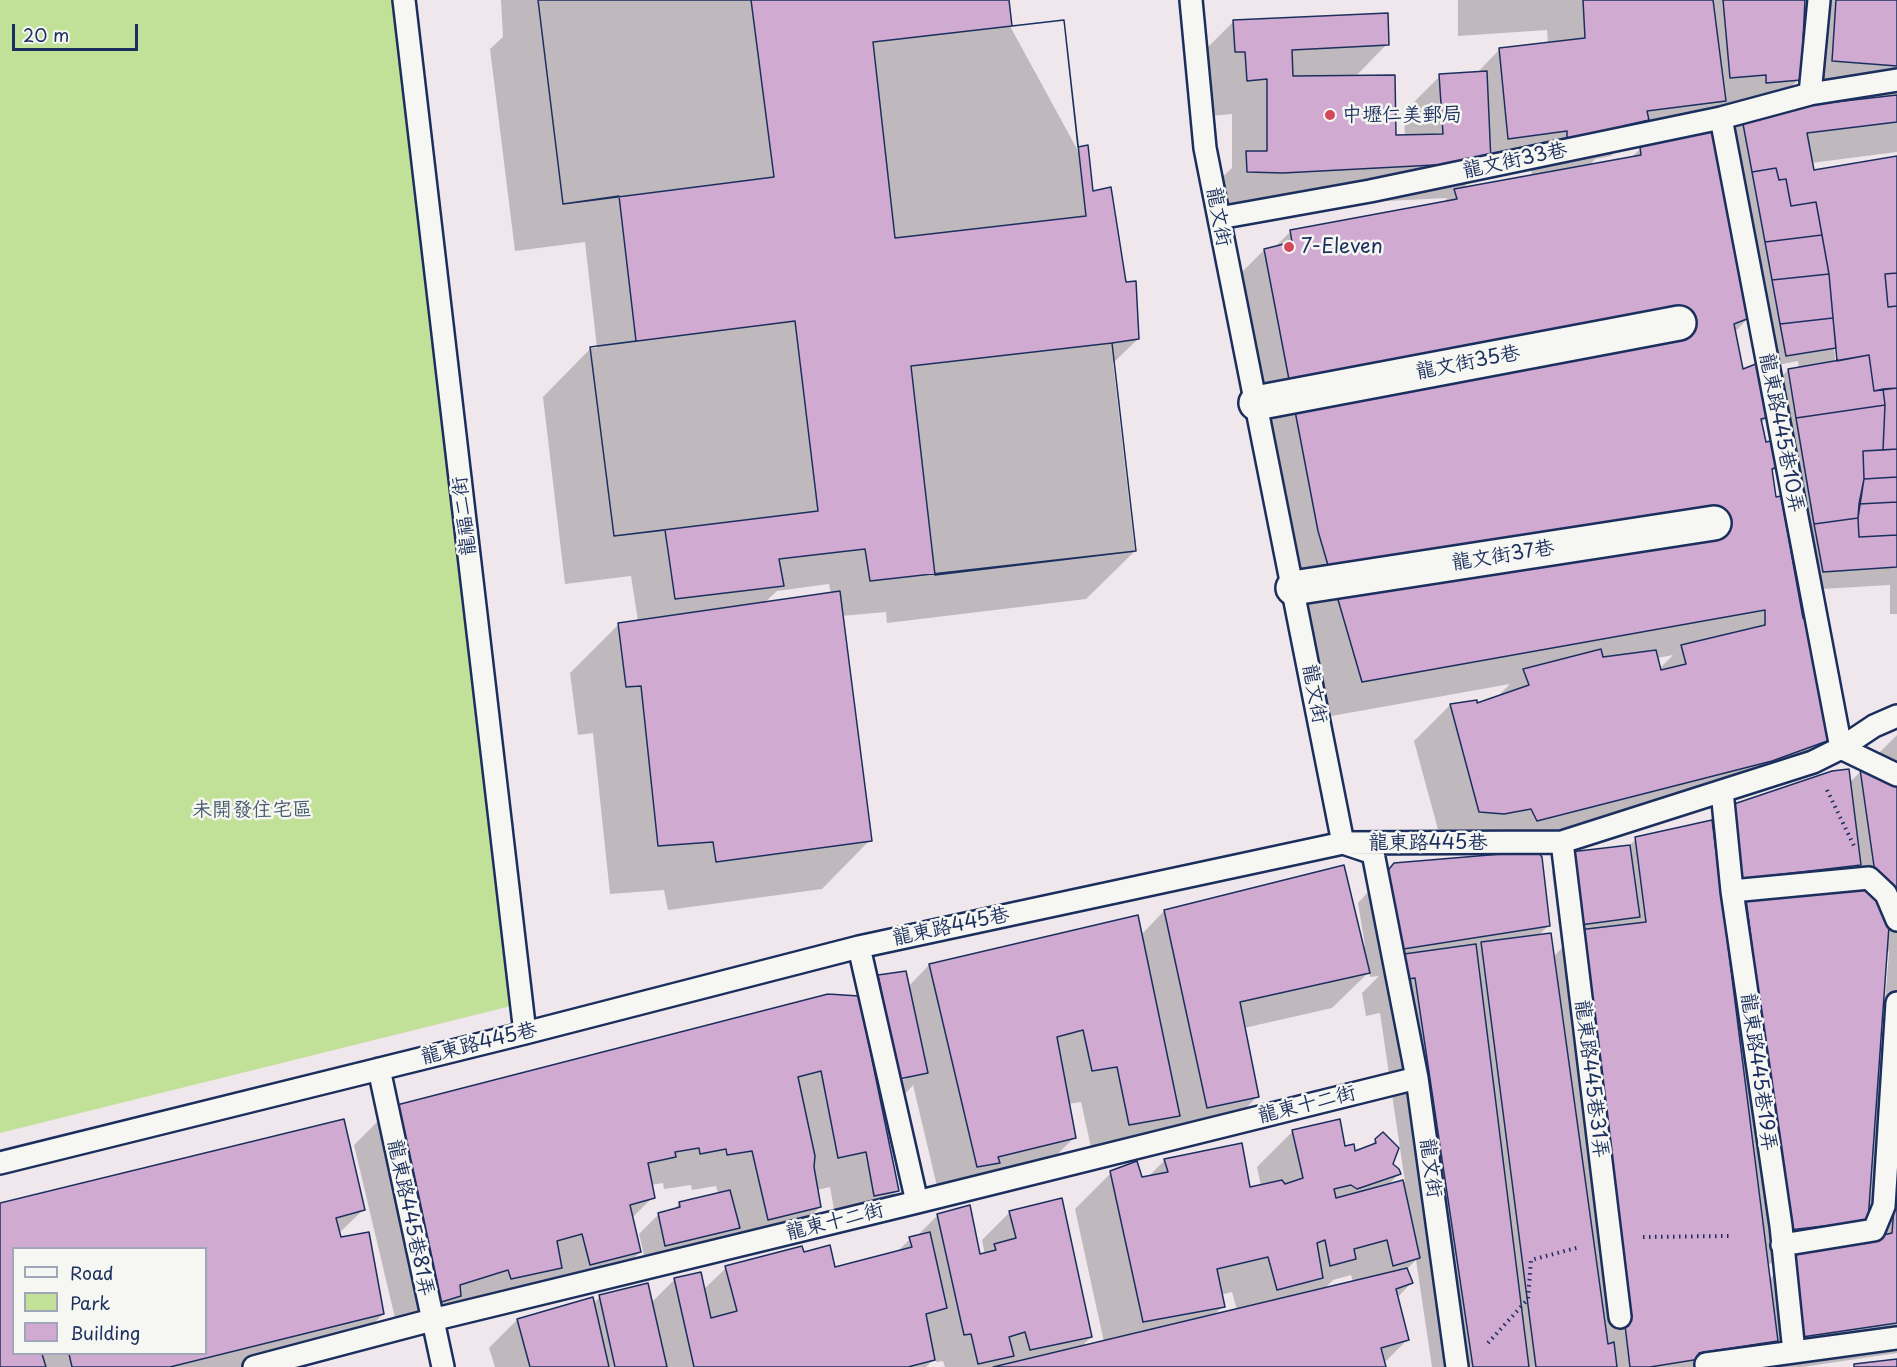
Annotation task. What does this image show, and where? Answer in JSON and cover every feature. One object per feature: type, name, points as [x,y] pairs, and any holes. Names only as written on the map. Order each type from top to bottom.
[{"type":"street","name":"龍文街35巷","points":[[1256,403],[1680,323]]},
{"type":"street","name":"龍文街37巷","points":[[1293,588],[1713,523]]},
{"type":"lane","name":"龍福二街","points":[[405,0],[525,1033]]},
{"type":"lane","name":"龍文街","points":[[1191,0],[1204,148],[1343,843],[1373,854],[1417,1078],[1457,1367]]},
{"type":"lane","points":[[1810,94],[1819,0]]},
{"type":"lane","name":"龍文街33巷","points":[[1218,219],[1370,191],[1721,118],[1810,94],[1897,80]]},
{"type":"lane","name":"龍東路445巷10弄","points":[[1721,118],[1841,748]]},
{"type":"lane","name":"龍東路445巷","points":[[0,1163],[525,1033],[859,947],[1343,843],[1562,842],[1814,762],[1841,748],[1874,726],[1897,716]]},
{"type":"lane","points":[[1841,748],[1897,775]]},
{"type":"lane","name":"龍東路445巷19弄","points":[[1722,791],[1732,891],[1782,1245],[1794,1352]]},
{"type":"lane","name":"龍東路445巷31弄","points":[[1562,842],[1620,1317]]},
{"type":"lane","points":[[1732,891],[1869,878],[1886,894],[1897,920]]},
{"type":"lane","points":[[859,947],[917,1202]]},
{"type":"lane","points":[[1782,1245],[1874,1230],[1884,1206],[1897,1003]]},
{"type":"lane","name":"龍東路445巷81弄","points":[[379,1069],[443,1367]]},
{"type":"lane","name":"龍東十二街","points":[[254,1367],[432,1320],[1417,1078]]},
{"type":"lane","points":[[1706,1364],[1897,1338]]},
{"type":"path","points":[[1814,762],[1869,878]]},
{"type":"green space","name":"未開發住宅區","points":[[0,0],[409,0],[515,1005],[0,1133]]},
{"type":"building","points":[[538,0],[751,0],[774,177],[563,204]]},
{"type":"building","points":[[538,0],[1009,0],[1012,26],[1064,20],[1078,147],[1088,145],[1093,191],[1111,187],[1126,282],[1136,281],[1139,339],[1112,343],[1136,551],[870,581],[865,549],[779,559],[784,586],[675,599],[665,530],[614,536],[590,347],[636,341],[619,196],[563,204]]},
{"type":"building","points":[[1583,0],[1713,0],[1726,101],[1647,111],[1649,120],[1623,126],[1624,133],[1567,144],[1567,131],[1508,139],[1499,48],[1585,38]]},
{"type":"building","points":[[1723,0],[1805,0],[1801,80],[1766,83],[1766,75],[1730,78]]},
{"type":"building","points":[[1836,0],[1897,0],[1897,66],[1832,61]]},
{"type":"building","points":[[1388,13],[1389,45],[1292,50],[1293,76],[1395,75],[1396,135],[1443,134],[1439,74],[1487,71],[1491,162],[1283,173],[1247,172],[1246,151],[1267,151],[1267,79],[1247,81],[1245,52],[1235,52],[1233,20]]},
{"type":"building","points":[[1064,20],[1086,216],[895,238],[873,42]]},
{"type":"building","points":[[1897,95],[1897,122],[1807,133],[1814,170],[1897,156],[1897,273],[1885,274],[1888,307],[1897,306],[1897,388],[1874,391],[1869,355],[1837,361],[1829,274],[1816,202],[1791,206],[1786,179],[1779,180],[1776,168],[1752,172],[1743,124],[1747,112]]},
{"type":"building","points":[[1717,129],[1752,317],[1734,324],[1743,369],[1761,362],[1769,417],[1761,419],[1766,442],[1775,440],[1779,466],[1772,469],[1776,497],[1781,496],[1803,618],[1809,624],[1830,740],[1772,761],[1537,821],[1531,809],[1504,814],[1479,812],[1450,704],[1477,700],[1477,703],[1529,685],[1523,669],[1601,649],[1603,657],[1656,650],[1661,670],[1686,664],[1681,645],[1765,625],[1765,610],[1362,682],[1318,531],[1264,249],[1292,242],[1290,230],[1457,199],[1454,189],[1641,155],[1640,147]]},
{"type":"building","points":[[1776,168],[1779,180],[1786,179],[1791,206],[1816,202],[1822,235],[1765,242],[1752,172]]},
{"type":"building","points":[[1822,235],[1829,274],[1772,280],[1765,242]]},
{"type":"building","points":[[1897,273],[1897,306],[1888,307],[1885,274]]},
{"type":"building","points":[[1829,274],[1833,318],[1780,324],[1772,280]]},
{"type":"building","points":[[1833,318],[1836,348],[1786,356],[1780,324]]},
{"type":"building","points":[[795,321],[818,511],[614,536],[590,347]]},
{"type":"building","points":[[1112,343],[1136,551],[935,575],[911,366]]},
{"type":"building","points":[[1869,355],[1874,391],[1883,389],[1885,405],[1796,418],[1788,369]]},
{"type":"building","points":[[1897,388],[1897,449],[1883,450],[1885,405],[1883,389]]},
{"type":"building","points":[[1885,405],[1883,450],[1863,451],[1864,479],[1858,518],[1814,524],[1796,418]]},
{"type":"building","points":[[1897,449],[1897,477],[1864,479],[1863,451]]},
{"type":"building","points":[[1897,477],[1897,502],[1859,504],[1864,479]]},
{"type":"building","points":[[1897,502],[1897,535],[1859,537],[1859,504]]},
{"type":"building","points":[[1858,518],[1859,537],[1897,535],[1897,567],[1823,572],[1814,524]]},
{"type":"building","points":[[840,591],[872,841],[716,862],[713,842],[658,846],[641,686],[626,687],[618,623]]},
{"type":"building","points":[[1849,769],[1861,865],[1741,879],[1731,805],[1832,771]]},
{"type":"building","points":[[1860,769],[1897,785],[1897,897],[1874,866]]},
{"type":"building","points":[[1712,820],[1778,1341],[1699,1353],[1700,1359],[1650,1367],[1630,1367],[1578,930],[1646,922],[1635,837]]},
{"type":"building","points":[[1630,845],[1640,917],[1580,925],[1570,852]]},
{"type":"building","points":[[1537,851],[1542,857],[1550,926],[1397,950],[1385,874],[1394,863]]},
{"type":"building","points":[[1344,865],[1370,973],[1240,1002],[1259,1097],[1207,1108],[1164,910]]},
{"type":"building","points":[[1873,887],[1889,926],[1868,1221],[1789,1230],[1746,899]]},
{"type":"building","points":[[1138,915],[1180,1116],[1129,1125],[1117,1067],[1092,1071],[1083,1030],[1057,1037],[1076,1138],[998,1157],[1000,1163],[977,1167],[929,964]]},
{"type":"building","points":[[1551,933],[1608,1344],[1614,1342],[1617,1367],[1536,1367],[1481,942]]},
{"type":"building","points":[[1476,944],[1529,1367],[1473,1367],[1415,978],[1402,980],[1397,955]]},
{"type":"building","points":[[906,971],[928,1073],[899,1079],[878,975]]},
{"type":"building","points":[[828,994],[859,996],[899,1191],[874,1196],[866,1152],[838,1158],[821,1071],[798,1077],[815,1156],[814,1167],[821,1207],[768,1220],[752,1151],[727,1155],[726,1149],[700,1154],[699,1148],[675,1152],[676,1157],[648,1163],[655,1198],[630,1205],[641,1252],[590,1265],[582,1234],[557,1241],[562,1268],[511,1279],[508,1270],[460,1285],[461,1296],[435,1304],[389,1107]]},
{"type":"building","points":[[344,1119],[365,1210],[336,1218],[341,1237],[369,1232],[384,1314],[170,1367],[72,1367],[69,1355],[207,1355],[207,1247],[12,1247],[12,1355],[42,1355],[46,1367],[0,1367],[0,1203]]},
{"type":"building","points":[[1340,1119],[1345,1146],[1354,1144],[1355,1151],[1376,1143],[1375,1139],[1383,1132],[1399,1148],[1393,1164],[1401,1174],[1357,1189],[1351,1185],[1334,1189],[1336,1198],[1403,1180],[1420,1258],[1393,1266],[1387,1240],[1354,1249],[1356,1259],[1330,1266],[1325,1240],[1317,1243],[1323,1278],[1277,1290],[1268,1257],[1217,1269],[1225,1307],[1143,1322],[1110,1171],[1137,1161],[1142,1177],[1168,1172],[1164,1159],[1242,1143],[1250,1187],[1282,1180],[1285,1184],[1303,1178],[1292,1130]]},
{"type":"building","points":[[1897,1171],[1897,1323],[1802,1337],[1791,1256],[1892,1233]]},
{"type":"building","points":[[730,1190],[740,1228],[665,1246],[658,1213],[680,1207],[679,1202]]},
{"type":"building","points":[[1062,1198],[1092,1337],[1030,1350],[1025,1332],[1009,1337],[1014,1356],[978,1364],[971,1334],[964,1335],[937,1214],[970,1205],[980,1254],[996,1250],[994,1244],[1016,1238],[1009,1211]]},
{"type":"building","points":[[930,1232],[947,1308],[926,1314],[935,1360],[908,1367],[694,1367],[674,1278],[701,1272],[711,1318],[737,1311],[725,1266],[802,1246],[804,1252],[830,1245],[835,1267],[912,1247],[909,1237]]},
{"type":"building","points":[[1407,1268],[1413,1283],[1396,1289],[1409,1340],[1381,1348],[1386,1367],[993,1367]]},
{"type":"building","points":[[648,1283],[667,1367],[615,1367],[599,1295]]},
{"type":"building","points":[[593,1297],[609,1367],[530,1367],[517,1319]]},
{"type":"building","points":[[1897,1359],[1897,1367],[1854,1367],[1854,1364]]},
{"type":"place","name":"中壢仁美郵局","points":[[1330,115]]},
{"type":"place","name":"7-Eleven","points":[[1289,247]]}]
